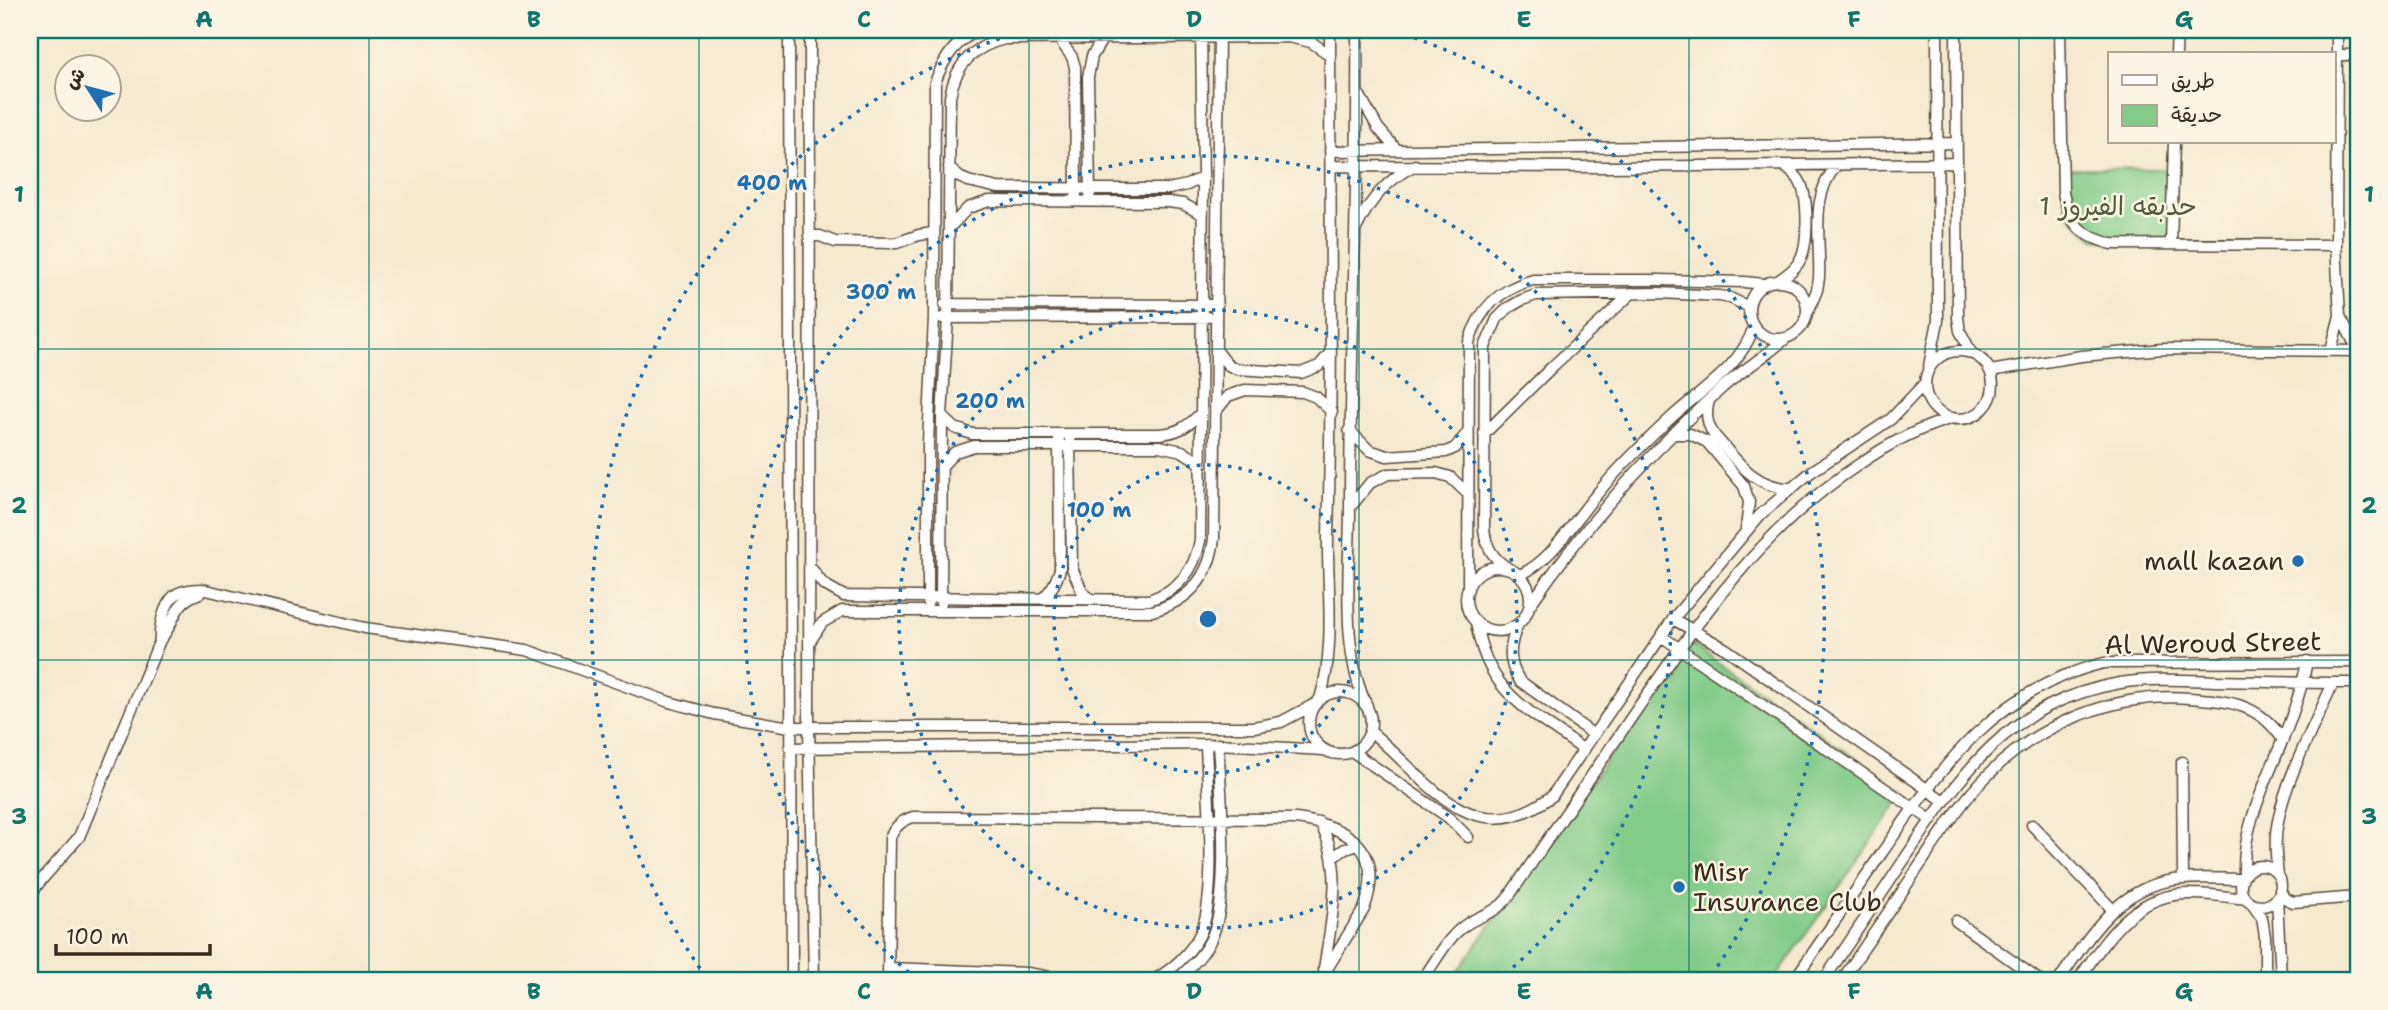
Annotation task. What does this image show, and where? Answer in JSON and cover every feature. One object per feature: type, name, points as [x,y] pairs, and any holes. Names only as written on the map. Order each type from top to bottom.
[{"type":"street","points":[[789,30],[792,980]]},
{"type":"street","points":[[810,30],[809,726],[814,980]]},
{"type":"street","points":[[928,611],[928,443],[934,318],[935,83],[940,68],[958,43],[978,30],[984,45]]},
{"type":"street","points":[[1323,750],[1310,732],[1309,718],[1326,676],[1329,649],[1328,539],[1332,412],[1330,30]]},
{"type":"street","points":[[790,748],[1218,744],[1323,750],[1338,755],[1353,752],[1364,744],[1371,732],[1371,718],[1355,679],[1351,650],[1349,430],[1357,150],[1357,30]]},
{"type":"street","points":[[1937,30],[1938,321],[1926,383],[1932,406],[1941,414],[1953,418]]},
{"type":"street","points":[[1956,30],[1958,318],[1960,331],[1972,354]]},
{"type":"street","points":[[2060,30],[2063,193],[2067,212],[2078,228],[2094,239],[2112,244],[2336,245]]},
{"type":"street","points":[[2176,52],[2177,30]]},
{"type":"street","points":[[2336,94],[2337,30]]},
{"type":"street","points":[[809,565],[823,584],[844,596],[1149,600],[1174,588],[1184,579],[1192,568],[1199,541],[1203,177],[1201,34]]},
{"type":"street","points":[[941,611],[942,416],[948,318],[950,97],[958,69],[984,45],[1005,39],[1219,34],[1300,38],[1330,55]]},
{"type":"street","points":[[809,643],[822,623],[842,611],[1152,611],[1180,601],[1201,580],[1212,553],[1217,351],[1219,34]]},
{"type":"street","points":[[1090,201],[1088,77],[1092,56],[1103,38]]},
{"type":"street","points":[[1059,39],[1072,57],[1075,67],[1076,201]]},
{"type":"street","points":[[2337,55],[2358,55]]},
{"type":"street","points":[[1358,91],[1370,116],[1397,150]]},
{"type":"street","points":[[1330,151],[1957,143]]},
{"type":"street","points":[[2171,244],[2174,144]]},
{"type":"street","points":[[2331,350],[2340,316],[2335,144]]},
{"type":"street","points":[[934,158],[949,163],[959,177],[988,187],[1169,188],[1187,185],[1203,177]]},
{"type":"street","points":[[1331,166],[1593,167],[1957,163]]},
{"type":"street","points":[[1355,230],[1363,213],[1380,191],[1401,173],[1417,165]]},
{"type":"street","points":[[1584,750],[1511,697],[1499,684],[1483,654],[1476,622],[1468,609],[1468,342],[1481,313],[1504,291],[1533,280],[1722,281],[1763,284],[1779,280],[1793,269],[1805,244],[1804,190],[1799,180],[1783,165]]},
{"type":"street","points":[[1807,313],[1819,278],[1818,202],[1824,182],[1837,165]]},
{"type":"street","points":[[948,229],[968,208],[989,201],[1168,202],[1183,204],[1202,214]]},
{"type":"street","points":[[809,236],[820,236],[835,243],[897,243],[933,233]]},
{"type":"street","points":[[1476,622],[1496,631],[1518,624],[1604,507],[1671,434],[1733,378],[1798,332],[1806,320],[1805,297],[1794,285],[1779,280]]},
{"type":"street","points":[[1763,284],[1753,294],[1749,307],[1754,326],[1764,336],[1785,339]]},
{"type":"street","points":[[1530,605],[1529,589],[1520,575],[1493,556],[1485,539],[1485,347],[1489,332],[1508,308],[1536,295],[1632,293],[1720,296],[1749,307]]},
{"type":"street","points":[[1484,435],[1632,293]]},
{"type":"street","points":[[934,304],[1217,305]]},
{"type":"street","points":[[1990,371],[2121,351],[2358,350],[2340,316]]},
{"type":"street","points":[[934,318],[1217,317]]},
{"type":"street","points":[[1520,575],[1548,556],[1625,462],[1735,360],[1750,339],[1754,326]]},
{"type":"street","points":[[1217,351],[1222,359],[1237,369],[1301,373],[1319,366],[1332,351]]},
{"type":"street","points":[[1422,980],[1458,931],[1495,911],[1507,899],[1692,630],[1745,564],[1787,520],[1849,471],[1903,437],[1953,418],[1971,417],[1986,405],[1993,389],[1990,371],[1986,364],[1972,354],[1955,351],[1940,358],[1928,370]]},
{"type":"street","points":[[1371,732],[1403,764],[1463,812],[1487,817],[1515,814],[1540,804],[1552,796],[1673,619],[1746,530],[1789,488],[1891,419],[1926,383]]},
{"type":"street","points":[[1216,410],[1228,396],[1245,390],[1303,392],[1316,397],[1332,412]]},
{"type":"street","points":[[1709,400],[1707,418],[1714,435],[1752,477],[1769,486],[1789,488]]},
{"type":"street","points":[[942,416],[955,428],[972,434],[1070,434],[1172,433],[1182,429],[1199,415]]},
{"type":"street","points":[[1349,430],[1369,450],[1387,456],[1437,455],[1455,448],[1468,432]]},
{"type":"street","points":[[1042,598],[1051,591],[1060,569],[1059,434]]},
{"type":"street","points":[[1070,434],[1072,568],[1082,591],[1090,599]]},
{"type":"street","points":[[1671,434],[1690,434],[1707,442],[1744,486],[1749,502],[1746,530]]},
{"type":"street","points":[[942,467],[955,452],[974,446],[1159,446],[1182,451],[1199,462]]},
{"type":"street","points":[[1350,506],[1370,484],[1388,474],[1436,472],[1450,477],[1467,492]]},
{"type":"street","points":[[1468,589],[1483,570],[1500,566],[1508,568]]},
{"type":"street","points":[[30,897],[79,837],[160,640],[183,602],[209,590],[365,628],[519,648],[556,659],[669,702],[714,714],[790,727],[1254,727],[1281,722],[1336,692],[1345,692],[1367,706]]},
{"type":"street","points":[[1673,619],[1726,649],[1944,800]]},
{"type":"street","points":[[1518,624],[1510,648],[1513,671],[1520,681],[1594,735]]},
{"type":"street","points":[[1661,636],[1931,820]]},
{"type":"street","name":"Al Weroud Street","points":[[1794,980],[1926,789],[1962,747],[2022,696],[2048,681],[2104,663],[2135,661],[2358,662]]},
{"type":"street","points":[[2265,980],[2262,918],[2242,893],[2243,857],[2252,815],[2283,740],[2303,682],[2307,661]]},
{"type":"street","name":"Al Weroud Street","points":[[1824,980],[1944,800],[1978,757],[2009,730],[2044,709],[2081,693],[2121,683],[2161,680],[2358,683]]},
{"type":"street","points":[[2281,980],[2275,849],[2277,822],[2285,796],[2333,683]]},
{"type":"street","points":[[1842,980],[1955,814],[1990,772],[2025,744],[2053,727],[2115,704],[2180,697],[2245,707],[2260,714],[2273,725],[2283,740]]},
{"type":"street","points":[[1154,980],[1185,958],[1201,934],[1209,903],[1206,744]]},
{"type":"street","points":[[1176,980],[1193,965],[1211,939],[1221,905],[1222,818],[1218,744]]},
{"type":"street","points":[[1353,752],[1448,818],[1468,836]]},
{"type":"street","points":[[2182,762],[2183,879]]},
{"type":"street","points":[[888,980],[890,837],[895,827],[903,820],[913,817],[1222,818],[1319,822],[1346,833],[1359,845],[1371,875],[1364,909],[1322,976]]},
{"type":"street","points":[[1319,822],[1328,837],[1335,878],[1332,920],[1322,976]]},
{"type":"street","points":[[2032,825],[2112,909]]},
{"type":"street","points":[[1333,857],[1345,849],[1359,845]]},
{"type":"street","points":[[2059,980],[2112,909],[2146,887],[2183,879],[2243,877],[2252,868],[2259,866],[2273,870],[2278,876]]},
{"type":"street","points":[[2078,980],[2118,924],[2151,901],[2171,895],[2190,894],[2266,905],[2279,894]]},
{"type":"street","points":[[2279,894],[2293,902],[2358,897]]},
{"type":"street","points":[[1332,920],[1340,926],[1352,929]]},
{"type":"street","points":[[1956,921],[2039,980]]},
{"type":"street","points":[[2083,946],[2096,955]]},
{"type":"street","points":[[888,968],[1068,980]]},
{"type":"green space","name":"حدبقه الفيروز 1","points":[[2062,168],[2173,169],[2171,244],[2094,239],[2067,212]]},
{"type":"green space","name":"Misr Insurance Club","points":[[1689,642],[1905,793],[1774,980],[1452,980]]},
{"type":"place","name":"mall kazan","points":[[2298,561]]},
{"type":"place","name":"Misr Insurance Club","points":[[1679,887]]}]
